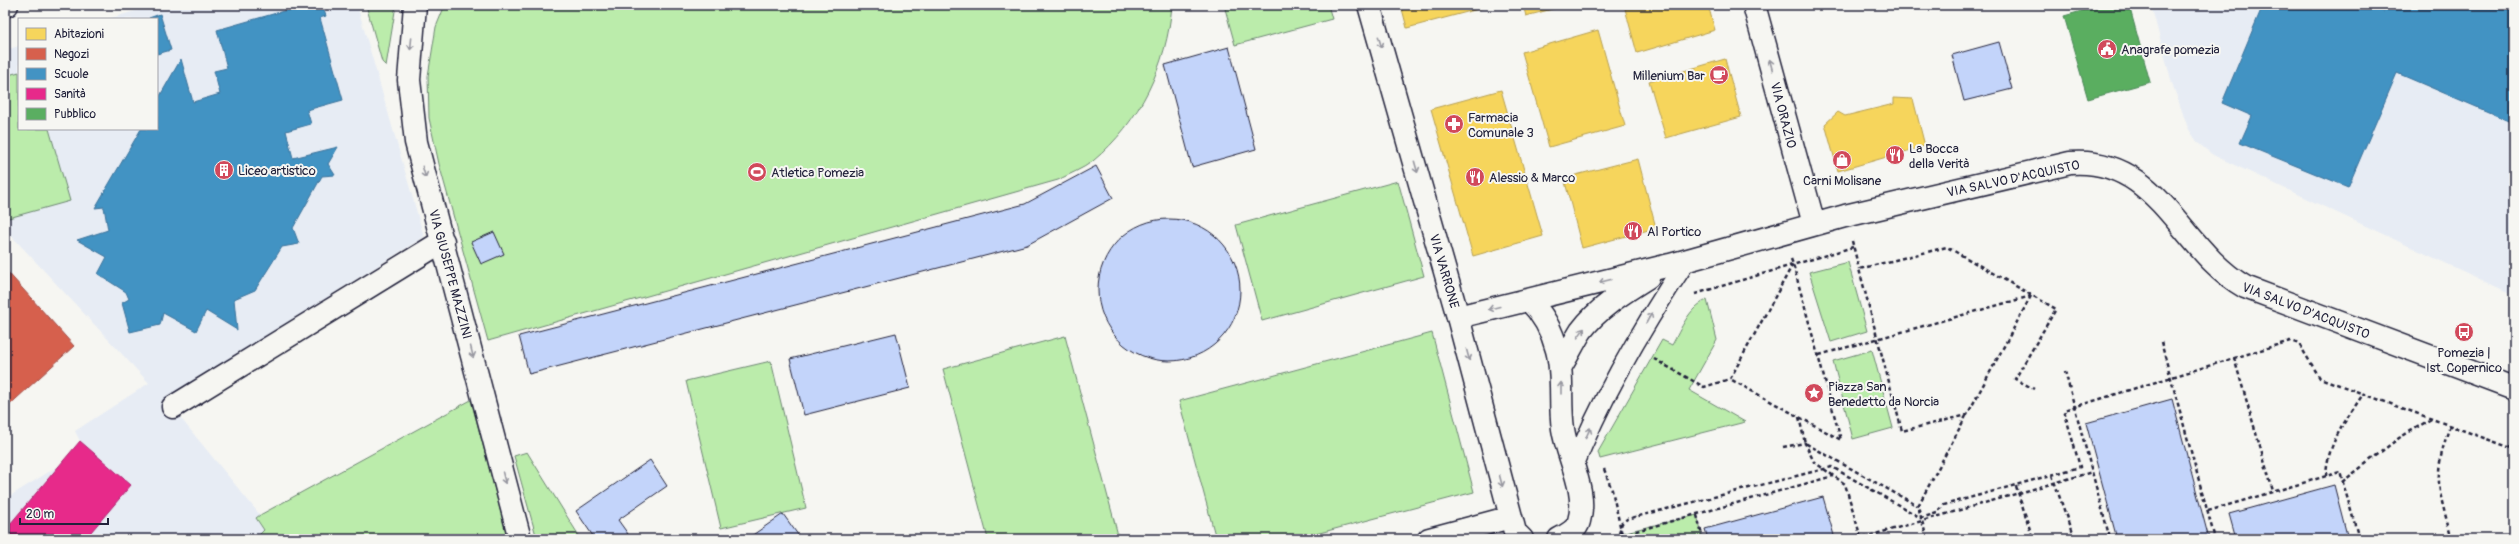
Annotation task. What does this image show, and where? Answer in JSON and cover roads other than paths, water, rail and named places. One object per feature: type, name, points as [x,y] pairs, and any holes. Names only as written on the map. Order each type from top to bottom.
[{"type":"street","name":"VIA GIUSEPPE MAZZINI","points":[[415,5],[409,70],[410,103],[416,142],[444,241],[520,539]]},
{"type":"street","name":"VIA VARRONE","points":[[1369,5],[1458,317],[1516,532]]},
{"type":"street","name":"VIA ORAZIO","points":[[1754,5],[1814,224]]},
{"type":"street","name":"VIA SALVO D'ACQUISTO","points":[[1458,317],[1678,262],[1814,224],[2070,163],[2101,164],[2127,173],[2144,187],[2179,222],[2217,267],[2245,287],[2514,388]]},
{"type":"street","points":[[173,407],[444,241]]},
{"type":"street","name":"VIA SALVO D'ACQUISTO","points":[[1561,366],[1582,330],[1608,304],[1623,292],[1678,262]]},
{"type":"street","points":[[1529,300],[1544,319],[1552,334],[1561,366],[1562,424],[1579,498],[1574,531],[1559,539]]},
{"type":"street","points":[[1429,539],[1516,532]]},
{"type":"lane","points":[[1573,469],[1587,434],[1678,262]]},
{"type":"place","name":"Anagrafe pomezia","points":[[2107,49]]},
{"type":"place","name":"Millenium Bar","points":[[1719,75]]},
{"type":"place","name":"Farmacia Comunale 3","points":[[1454,124]]},
{"type":"place","name":"La Bocca della Verità","points":[[1895,155]]},
{"type":"place","name":"Carni Molisane","points":[[1842,160]]},
{"type":"place","name":"Liceo artistico","points":[[224,170]]},
{"type":"place","name":"Atletica Pomezia","points":[[757,172]]},
{"type":"place","name":"Alessio & Marco","points":[[1475,177]]},
{"type":"place","name":"Al Portico","points":[[1633,231]]},
{"type":"place","name":"Pomezia | Ist. Copernico","points":[[2464,332]]},
{"type":"place","name":"Piazza San Benedetto da Norcia","points":[[1814,393]]}]
